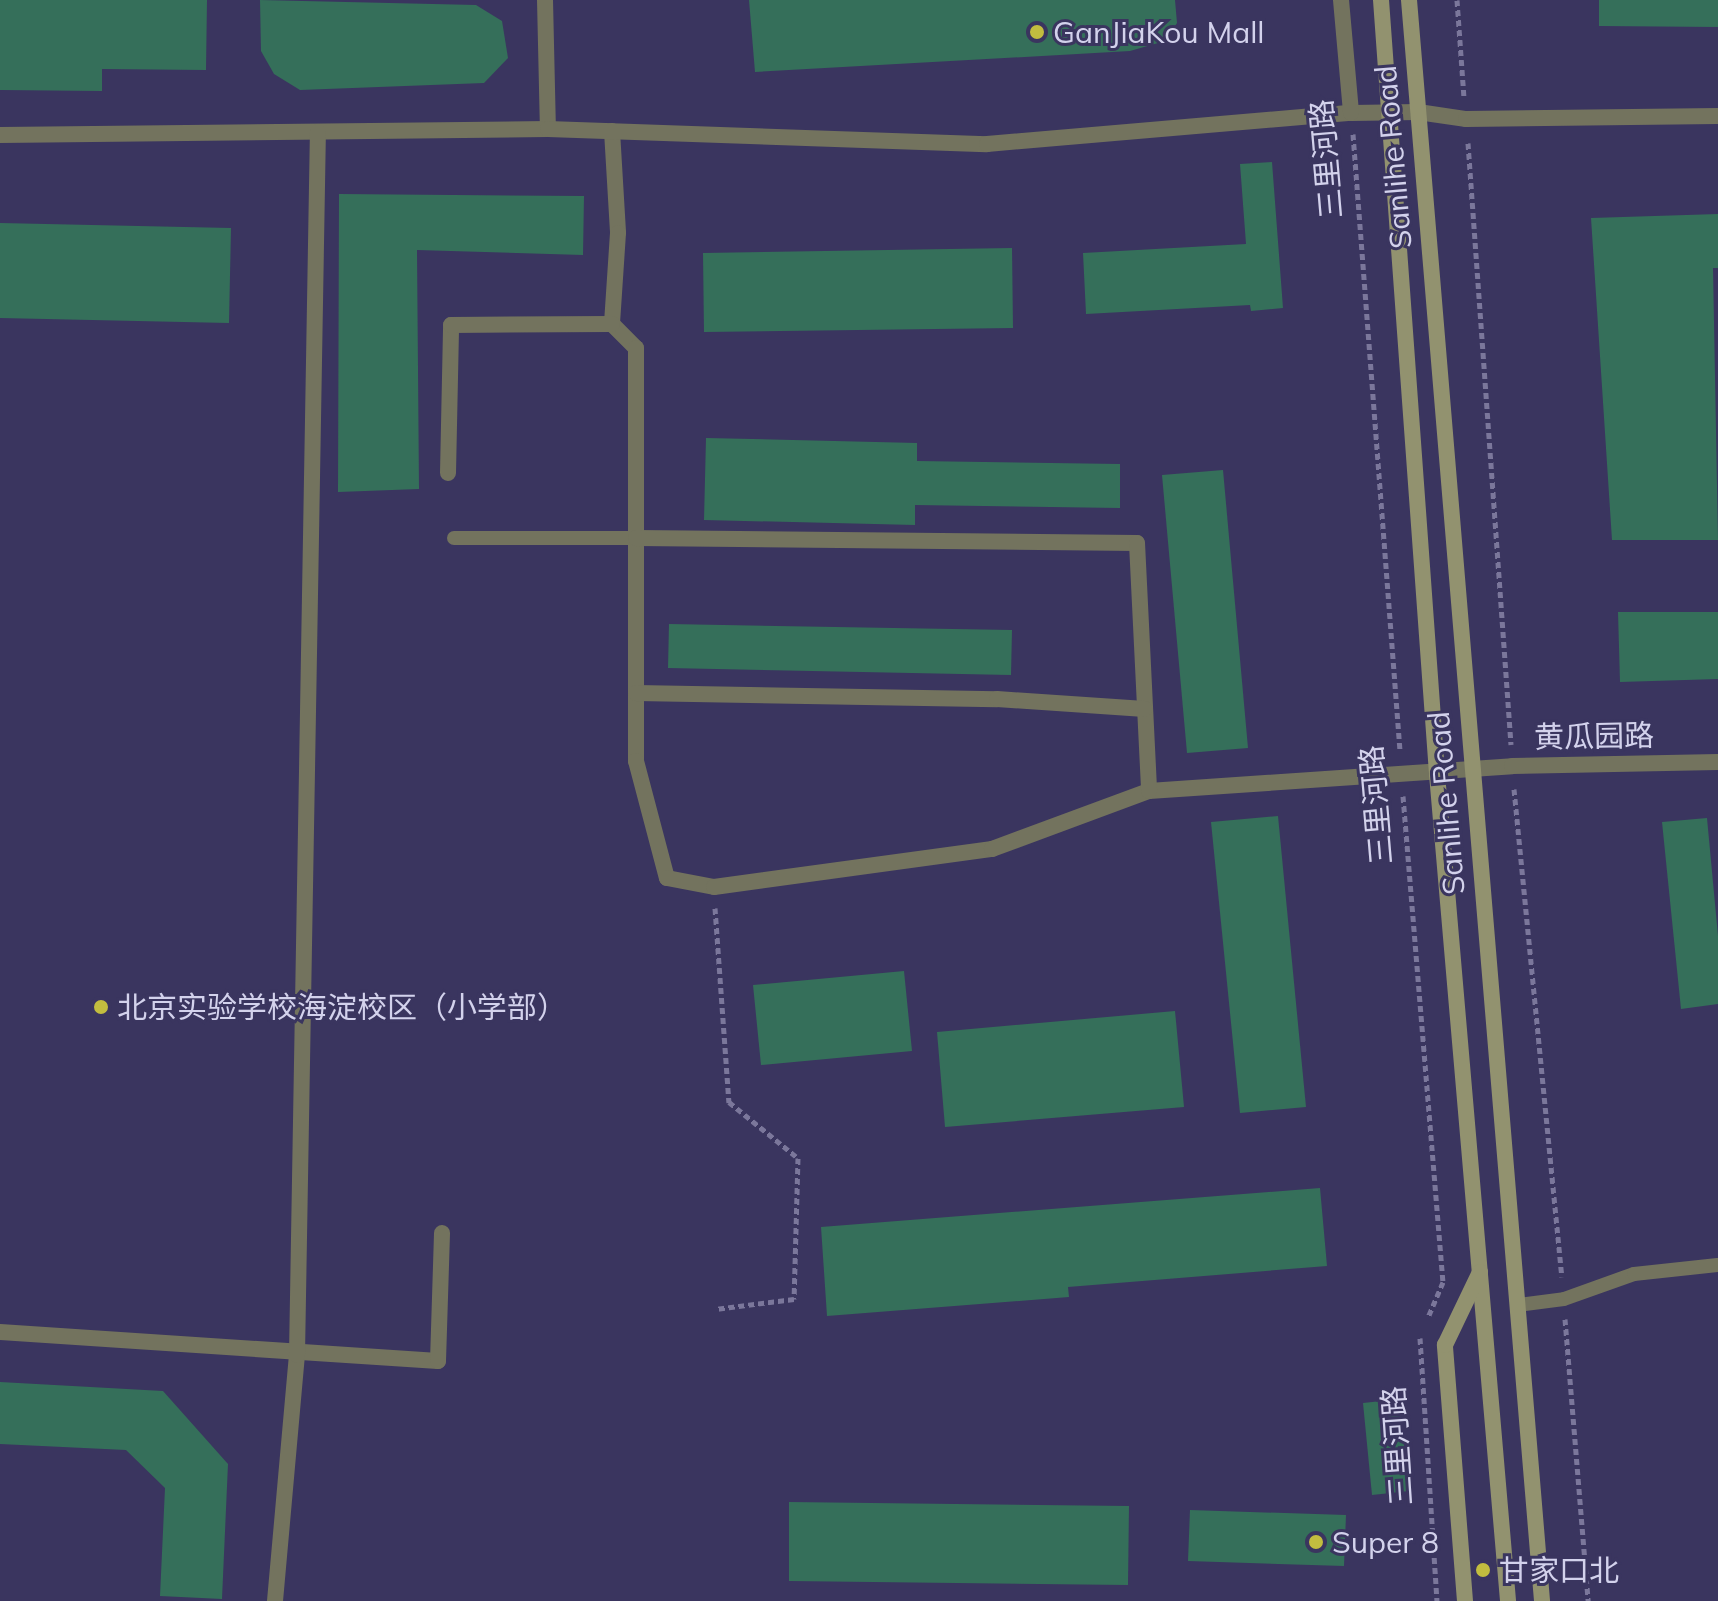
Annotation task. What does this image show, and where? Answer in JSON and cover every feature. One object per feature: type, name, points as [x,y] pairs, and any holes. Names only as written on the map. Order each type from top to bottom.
[{"type":"main road","name":"Sanlihe Road","points":[[1381,0],[1393,112],[1437,774],[1508,1601]]},
{"type":"main road","name":"Sanlihe Road","points":[[1409,0],[1542,1601]]},
{"type":"main road","name":"三里河路","points":[[1465,1601],[1445,1345],[1480,1271]]},
{"type":"street","points":[[545,0],[548,129]]},
{"type":"street","name":"三里河路","points":[[1341,0],[1351,113]]},
{"type":"street","points":[[0,135],[548,129],[987,144],[1351,113],[1418,112],[1466,119],[1718,116]]},
{"type":"street","points":[[612,131],[618,233],[612,324]]},
{"type":"street","points":[[275,1601],[297,1355],[318,132]]},
{"type":"street","points":[[448,473],[451,325],[612,324],[636,348],[636,693],[997,699],[1145,709]]},
{"type":"street","points":[[636,538],[1137,543],[1149,791]]},
{"type":"street","name":"黄瓜园路","points":[[636,693],[636,761],[667,878],[714,887],[992,849],[1149,791],[1402,777],[1512,766],[1718,762]]},
{"type":"street","points":[[0,1332],[297,1355],[438,1361],[442,1233]]},
{"type":"lane","points":[[454,538],[636,538]]},
{"type":"lane","points":[[1518,1305],[1564,1299],[1634,1274],[1718,1265]]},
{"type":"path","points":[[1457,0],[1512,766],[1564,1299],[1588,1601]]},
{"type":"path","name":"三里河路","points":[[1351,113],[1443,1282],[1418,1345],[1437,1601]]},
{"type":"path","points":[[714,887],[729,1102],[798,1158],[794,1299],[716,1309]]},
{"type":"building","points":[[0,0],[207,0],[206,70],[102,69],[102,91],[0,90]]},
{"type":"building","points":[[260,0],[476,5],[502,21],[508,58],[484,83],[300,90],[274,74],[261,51]]},
{"type":"building","points":[[749,0],[1175,0],[1177,23],[1165,41],[1130,51],[755,72]]},
{"type":"building","points":[[1599,0],[1718,0],[1718,27],[1599,26]]},
{"type":"building","points":[[1272,162],[1283,308],[1251,311],[1250,305],[1086,314],[1083,253],[1246,244],[1240,164]]},
{"type":"building","points":[[339,194],[584,196],[583,255],[417,250],[419,489],[338,492]]},
{"type":"building","points":[[1718,214],[1718,268],[1713,268],[1718,540],[1612,540],[1591,218]]},
{"type":"building","points":[[0,223],[231,228],[229,323],[0,318]]},
{"type":"building","points":[[1012,248],[1013,328],[704,332],[703,253]]},
{"type":"building","points":[[706,438],[917,443],[917,461],[1120,464],[1120,508],[915,505],[915,525],[704,520]]},
{"type":"building","points":[[1223,470],[1248,748],[1187,753],[1162,475]]},
{"type":"building","points":[[1618,612],[1718,612],[1718,679],[1620,682]]},
{"type":"building","points":[[669,624],[1012,630],[1011,675],[668,668]]},
{"type":"building","points":[[1278,816],[1306,1107],[1240,1113],[1211,822]]},
{"type":"building","points":[[1707,818],[1718,936],[1718,1004],[1681,1009],[1662,822]]},
{"type":"building","points":[[904,971],[912,1051],[761,1065],[753,985]]},
{"type":"building","points":[[1175,1011],[1184,1107],[945,1127],[937,1032]]},
{"type":"building","points":[[1320,1188],[1327,1266],[1068,1287],[1069,1297],[827,1316],[821,1227]]},
{"type":"building","points":[[0,1382],[163,1391],[228,1464],[222,1599],[160,1596],[165,1488],[126,1450],[0,1444]]},
{"type":"building","points":[[1400,1399],[1409,1491],[1372,1495],[1363,1403]]},
{"type":"building","points":[[789,1502],[1129,1506],[1128,1585],[789,1581]]},
{"type":"building","points":[[1190,1510],[1346,1515],[1344,1566],[1188,1561]]},
{"type":"place","name":"GanJiaKou Mall","points":[[1037,32]]},
{"type":"place","name":"北京实验学校海淀校区（小学部）","points":[[101,1007]]},
{"type":"place","name":"Super 8","points":[[1316,1542]]},
{"type":"place","name":"甘家口北","points":[[1483,1570]]}]
